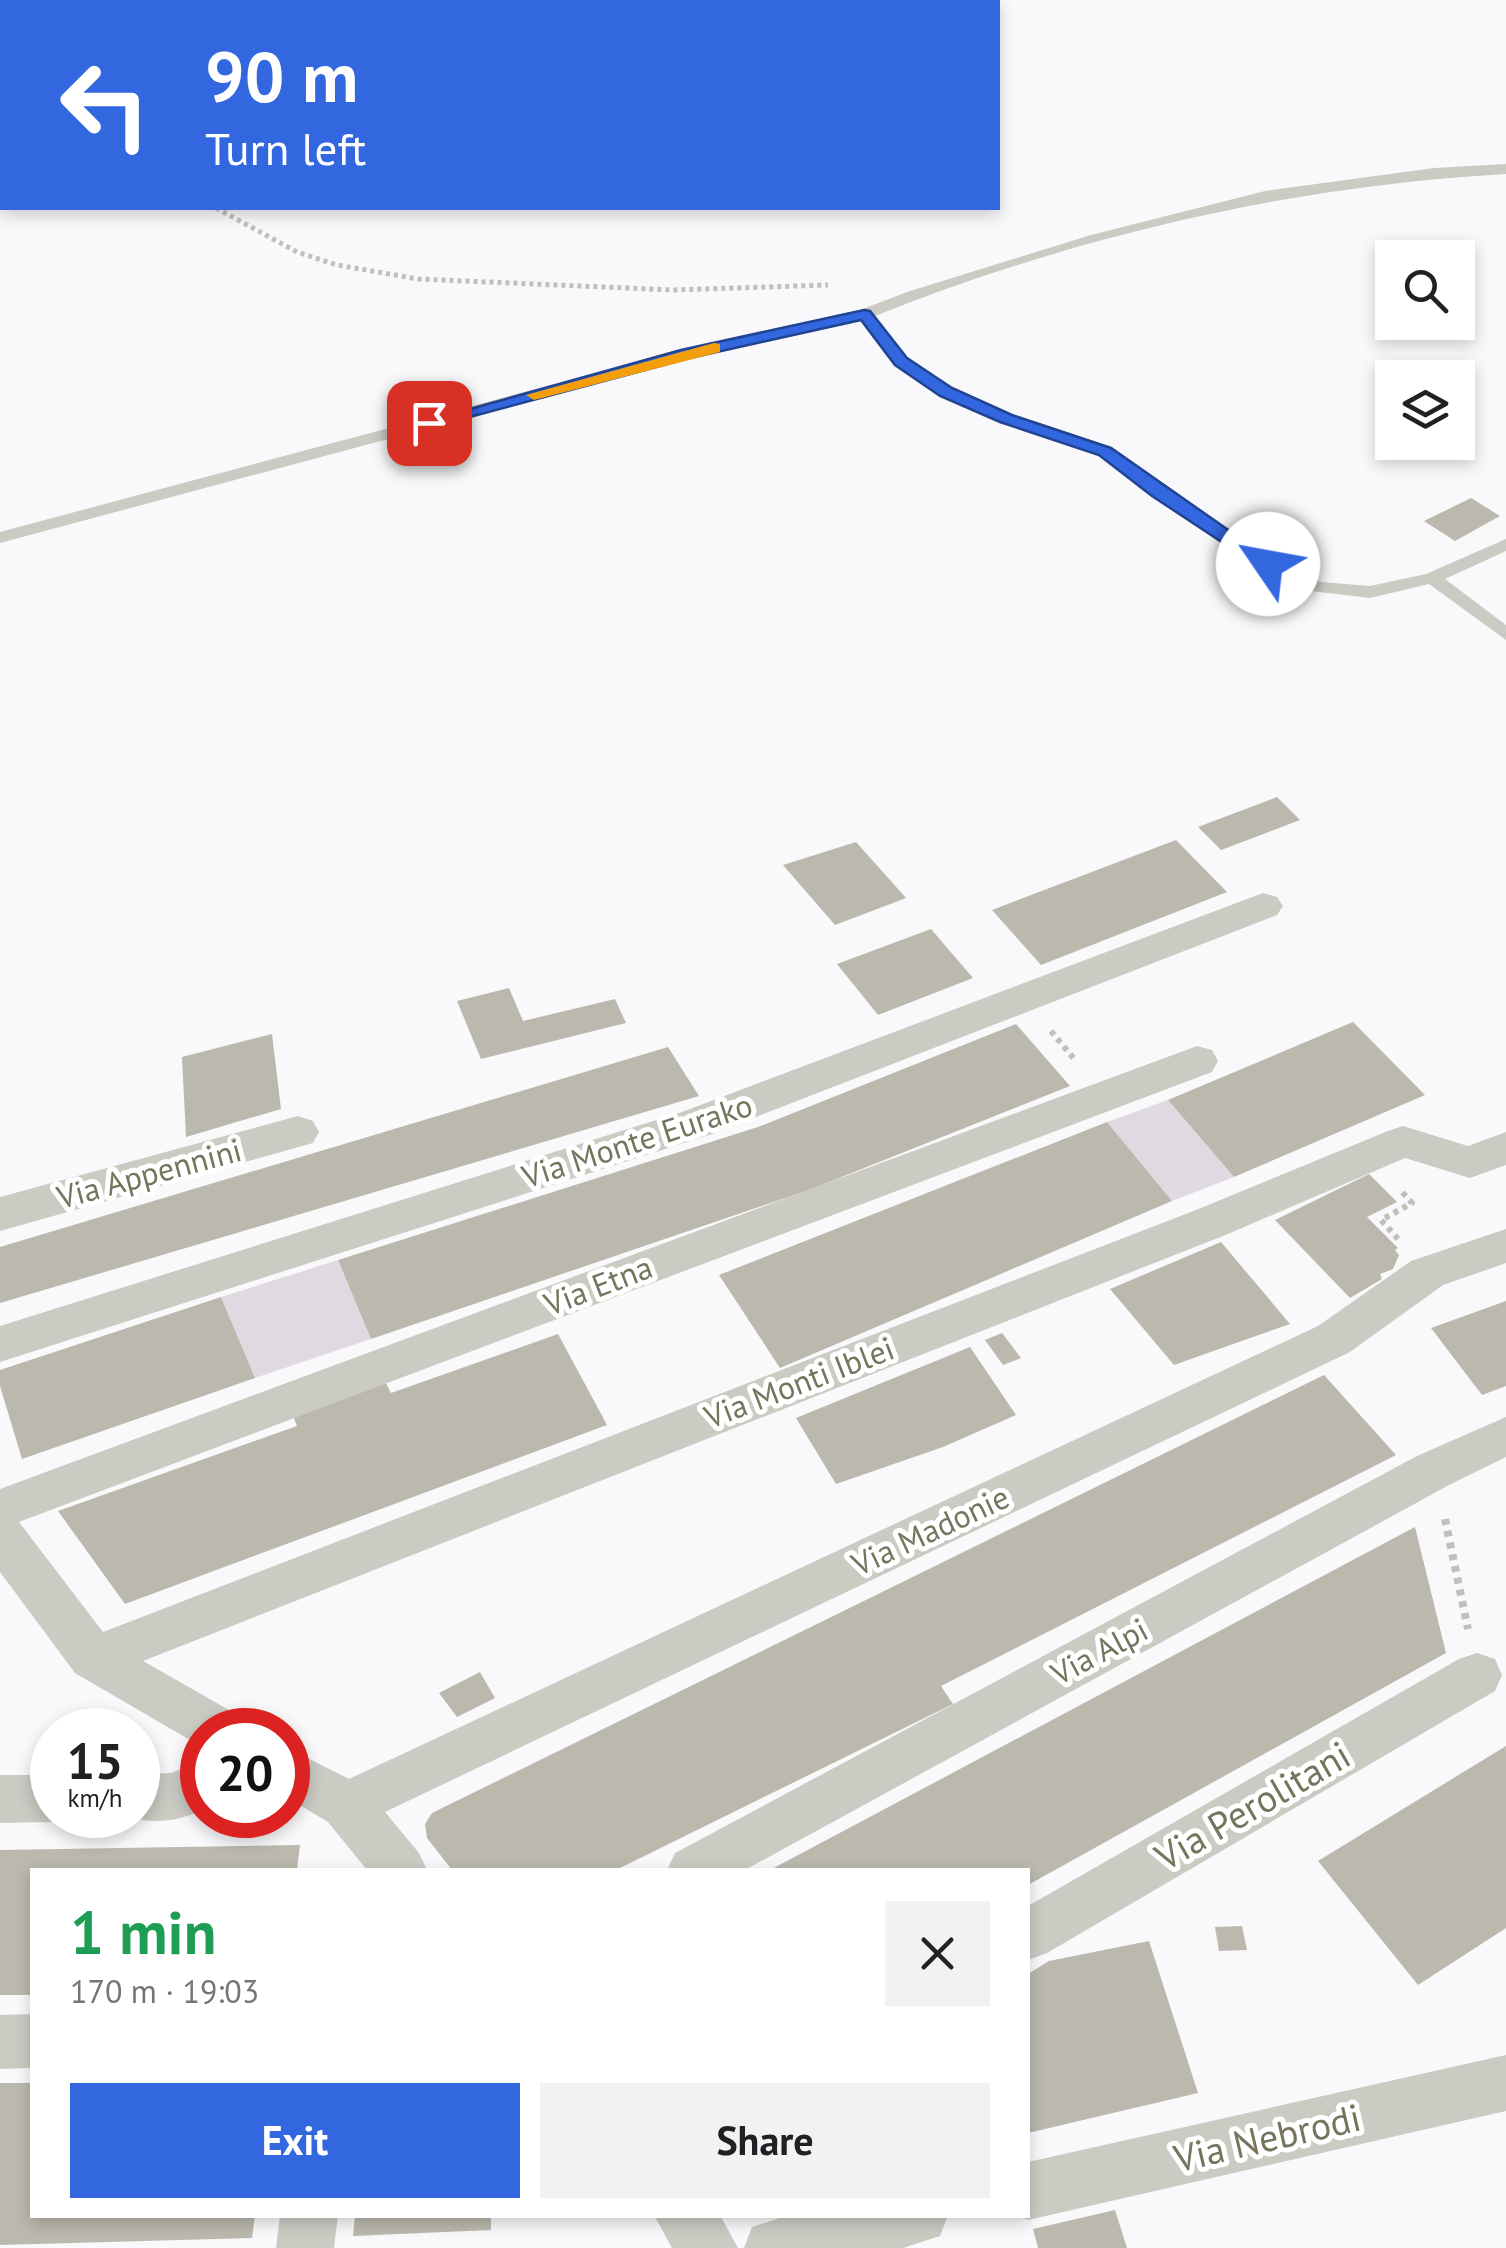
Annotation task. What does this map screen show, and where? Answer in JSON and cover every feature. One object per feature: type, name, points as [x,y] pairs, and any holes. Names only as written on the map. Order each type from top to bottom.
[{"type":"street","name":"Via Monte Eurako","points":[[0,1344],[697,1124],[1263,906]]},
{"type":"street","name":"Via Etna","points":[[0,1509],[1197,1061]]},
{"type":"street","name":"Via Appennini","points":[[0,1214],[298,1132]]},
{"type":"street","name":"Via Monti Iblei","points":[[93,1658],[1212,1222],[1367,1154],[1403,1142],[1470,1162],[1506,1148]]},
{"type":"street","name":"Via Madonie","points":[[346,1805],[1334,1339],[1427,1273],[1506,1246]]},
{"type":"street","name":"Via Alpi","points":[[698,1868],[1434,1470],[1506,1436]]},
{"type":"street","points":[[0,1534],[93,1658],[180,1708]]},
{"type":"street","name":"Via Perolitani","points":[[1030,1934],[1477,1675]]},
{"type":"street","points":[[310,1783],[346,1805],[398,1868]]},
{"type":"street","points":[[0,1798],[30,1798]]},
{"type":"street","points":[[0,2042],[30,2041]]},
{"type":"street","name":"Via Nebrodi","points":[[1030,2190],[1506,2083]]},
{"type":"street","points":[[305,2248],[309,2218]]},
{"type":"street","points":[[773,2248],[906,2218]]},
{"type":"lane","points":[[0,538],[687,354],[864,314],[1097,238],[1265,196],[1434,173],[1506,169]]},
{"type":"lane","points":[[864,314],[901,362],[946,392],[1006,418],[1105,452],[1268,564],[1317,586],[1370,592],[1432,578],[1506,544]]},
{"type":"lane","points":[[1432,578],[1506,634]]},
{"type":"path","points":[[219,210],[258,236],[304,256],[357,271],[444,283],[710,290],[823,284],[914,295]]},
{"type":"path","points":[[1024,998],[1104,1096]]},
{"type":"path","points":[[1399,1240],[1381,1220],[1412,1204]]},
{"type":"path","points":[[1434,1470],[1477,1675]]},
{"type":"shaded area","points":[[1168,1100],[1234,1177],[1172,1201],[1107,1122]]},
{"type":"shaded area","points":[[338,1260],[371,1339],[255,1378],[221,1297]]},
{"type":"building","points":[[1471,498],[1500,516],[1455,541],[1424,521]]},
{"type":"building","points":[[1277,797],[1300,820],[1221,850],[1198,827]]},
{"type":"building","points":[[1176,840],[1227,892],[1041,965],[992,910]]},
{"type":"building","points":[[856,842],[906,898],[835,925],[783,865]]},
{"type":"building","points":[[931,929],[973,978],[878,1015],[837,964]]},
{"type":"building","points":[[509,988],[523,1021],[615,999],[626,1023],[481,1059],[457,1001]]},
{"type":"building","points":[[1353,1022],[1425,1095],[1234,1177],[1168,1100]]},
{"type":"building","points":[[1016,1024],[1070,1086],[809,1190],[371,1339],[338,1260],[758,1127]]},
{"type":"building","points":[[272,1034],[281,1109],[186,1137],[182,1057]]},
{"type":"building","points":[[668,1047],[699,1096],[0,1303],[0,1247]]},
{"type":"building","points":[[1107,1122],[1172,1201],[780,1368],[719,1275]]},
{"type":"building","points":[[1369,1174],[1397,1202],[1367,1217],[1398,1248],[1395,1250],[1399,1255],[1393,1269],[1380,1274],[1382,1279],[1350,1298],[1275,1220]]},
{"type":"building","points":[[1221,1242],[1290,1324],[1174,1365],[1110,1289]]},
{"type":"building","points":[[221,1297],[255,1378],[22,1459],[0,1386],[0,1370]]},
{"type":"building","points":[[1506,1301],[1506,1386],[1482,1395],[1431,1328]]},
{"type":"building","points":[[1002,1333],[1021,1358],[1003,1365],[985,1340]]},
{"type":"building","points":[[558,1334],[607,1425],[125,1604],[58,1511],[297,1426],[293,1416],[386,1383],[391,1393]]},
{"type":"building","points":[[970,1347],[1016,1415],[943,1447],[836,1484],[796,1418]]},
{"type":"building","points":[[1324,1375],[1396,1455],[941,1686],[953,1704],[620,1868],[450,1868],[427,1838],[425,1824],[432,1813]]},
{"type":"building","points":[[1415,1527],[1446,1653],[1030,1884],[1030,1868],[774,1868]]},
{"type":"building","points":[[480,1672],[495,1698],[457,1717],[439,1693]]},
{"type":"building","points":[[1506,1746],[1506,1928],[1418,1985],[1318,1861]]},
{"type":"building","points":[[300,1845],[297,1868],[30,1868],[30,1995],[0,1995],[0,1850]]},
{"type":"building","points":[[1242,1926],[1247,1950],[1219,1951],[1215,1927]]},
{"type":"building","points":[[1149,1941],[1198,2093],[1030,2133],[1030,1973],[1049,1961]]},
{"type":"building","points":[[0,2083],[30,2083],[30,2218],[255,2218],[252,2238],[0,2245]]},
{"type":"building","points":[[1115,2210],[1127,2248],[1038,2248],[1033,2229]]},
{"type":"building","points":[[355,2218],[491,2218],[491,2230],[353,2236]]},
{"type":"slow traffic","points":[[534,395],[714,348]]},
{"type":"route","points":[[429,423],[687,354],[864,314],[901,362],[946,392],[1006,418],[1105,452],[1268,564]]}]
